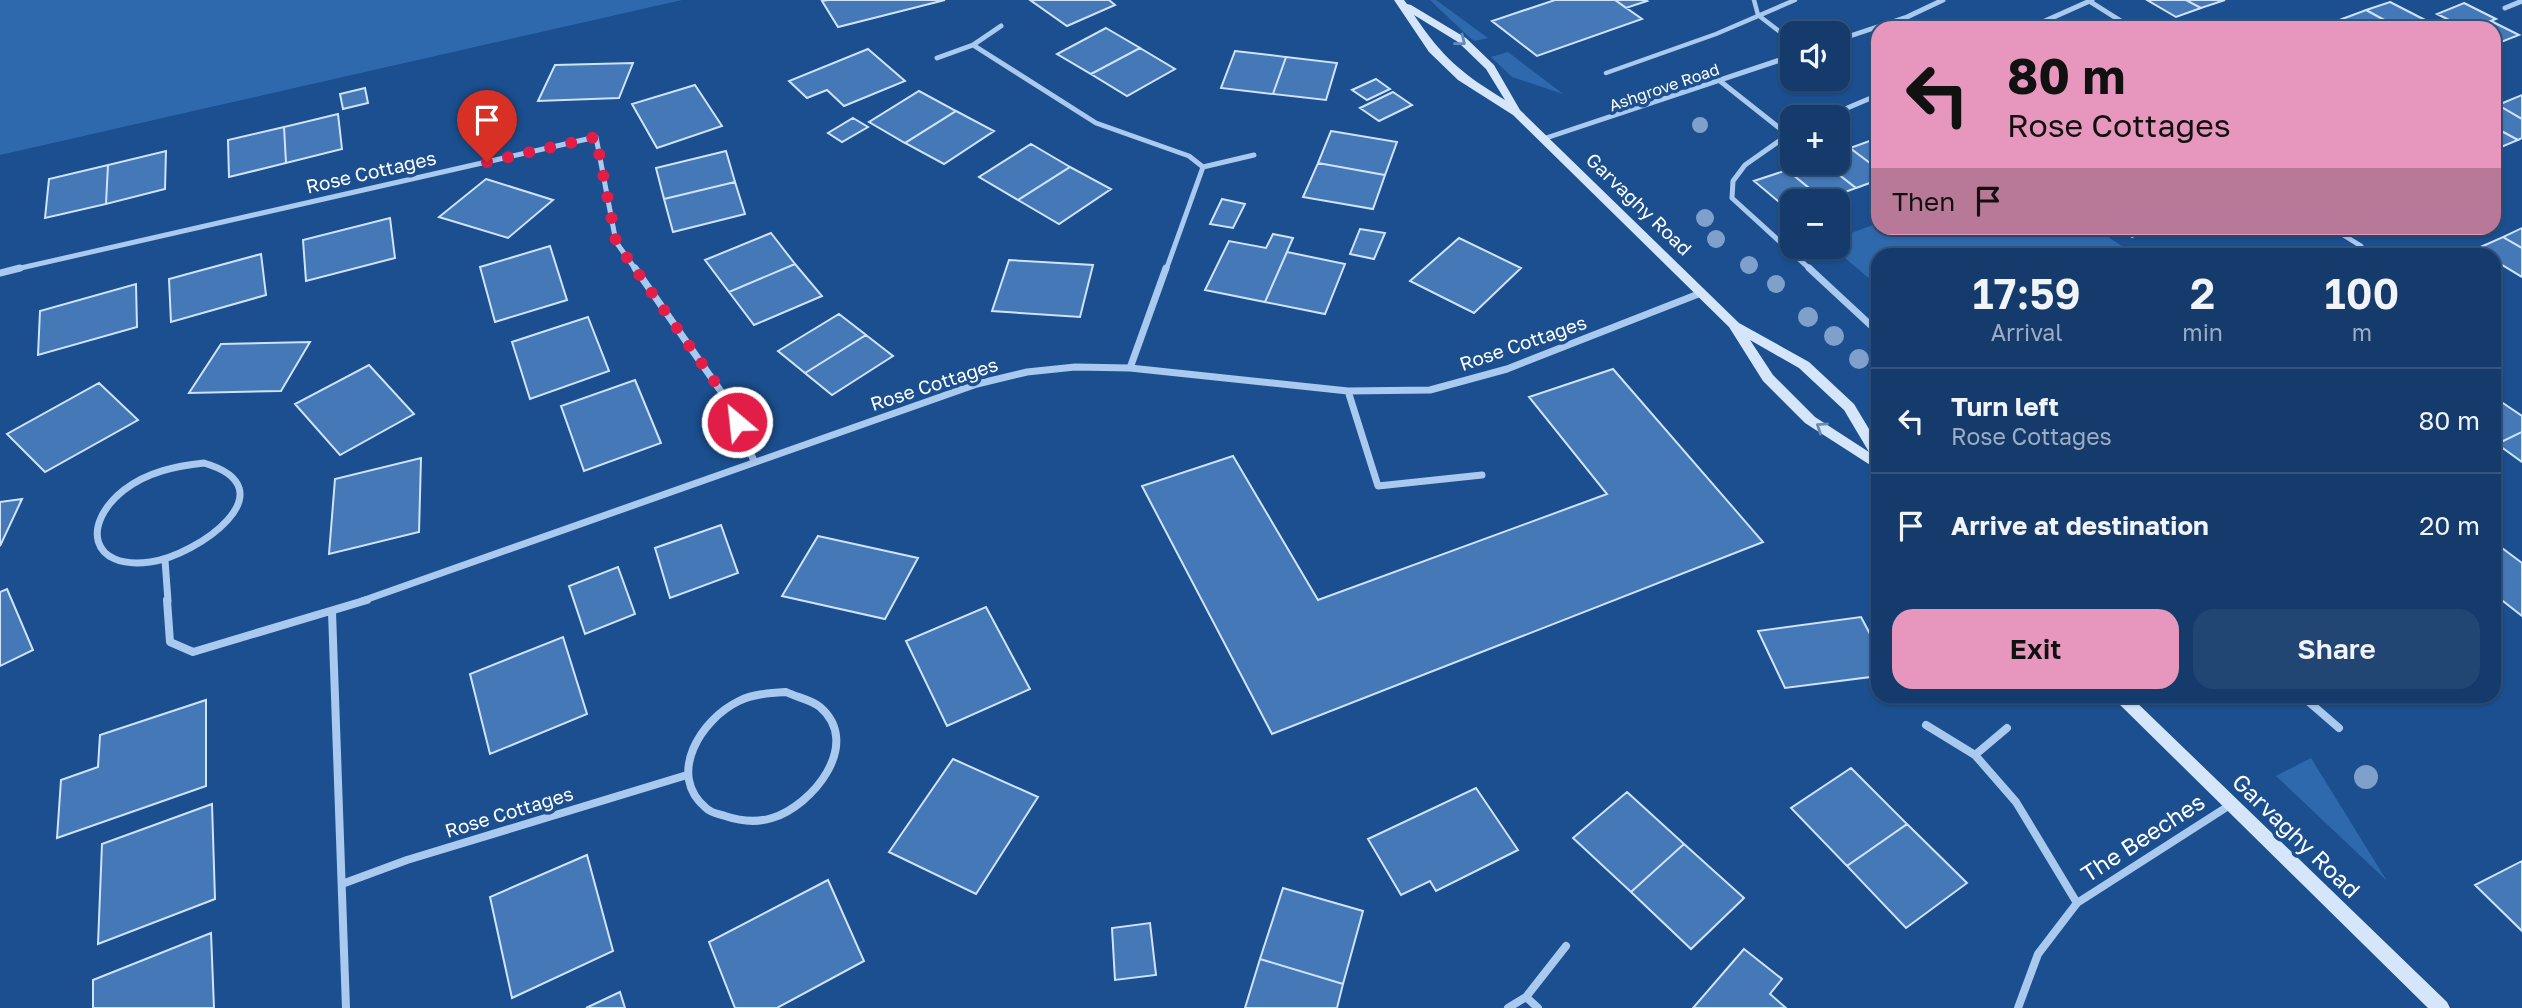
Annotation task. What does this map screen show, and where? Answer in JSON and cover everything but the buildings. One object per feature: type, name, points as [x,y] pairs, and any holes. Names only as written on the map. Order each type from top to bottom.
[{"type":"main road","name":"Garvaghy Road","points":[[1401,2],[1462,40],[1490,67],[1517,113]]},
{"type":"main road","name":"Garvaghy Road","points":[[1401,2],[1433,50],[1462,78],[1517,113],[1733,324],[1768,378],[1810,420],[1871,461]]},
{"type":"main road","name":"Garvaghy Road","points":[[1733,324],[1804,365],[1849,407],[1871,444]]},
{"type":"main road","name":"Garvaghy Road","points":[[2126,703],[2441,1008]]},
{"type":"street","points":[[1895,21],[1943,0]]},
{"type":"street","points":[[2045,21],[2091,1],[2121,21]]},
{"type":"street","points":[[2505,8],[2522,1]]},
{"type":"street","points":[[937,58],[973,45],[1002,26]]},
{"type":"street","points":[[1850,36],[1871,29]]},
{"type":"street","points":[[973,45],[1096,123],[1189,156],[1203,167]]},
{"type":"street","name":"Ashgrove Road","points":[[1543,139],[1780,60]]},
{"type":"street","points":[[1720,81],[1780,126]]},
{"type":"street","points":[[1850,107],[1871,98]]},
{"type":"street","name":"Rose Cottages","points":[[0,273],[596,137],[616,242],[729,402],[754,461]]},
{"type":"street","points":[[1780,140],[1745,165],[1733,181],[1732,198],[1871,326]]},
{"type":"street","points":[[1203,167],[1254,155]]},
{"type":"street","points":[[1130,368],[1203,167]]},
{"type":"street","points":[[2343,235],[2361,246],[2357,248]]},
{"type":"street","name":"Rose Cottages","points":[[165,559],[170,642],[193,652],[332,612],[754,461],[990,381],[1027,372],[1074,367],[1130,368],[1348,391],[1430,390],[1507,369],[1701,293]]},
{"type":"street","points":[[1348,391],[1378,486],[1482,475]]},
{"type":"street","points":[[204,463],[223,467],[235,475],[241,488],[238,504],[228,520],[211,537],[189,550],[165,559],[143,564],[124,563],[109,558],[99,550],[95,538],[97,524],[106,509],[136,483],[183,465],[204,463]]},
{"type":"street","points":[[332,612],[346,1008]]},
{"type":"street","points":[[786,692],[808,698],[824,709],[834,725],[837,745],[835,756],[820,787],[800,804],[776,817],[751,822],[726,820],[706,810],[692,794],[687,775],[690,753],[700,733],[717,715],[750,698],[786,692]]},
{"type":"street","points":[[2310,703],[2339,728]]},
{"type":"street","name":"The Beeches","points":[[1926,725],[1975,755],[2016,802],[2077,903]]},
{"type":"street","points":[[1975,755],[2007,728]]},
{"type":"street","name":"Rose Cottages","points":[[342,884],[407,860],[687,775]]},
{"type":"street","name":"The Beeches","points":[[2018,1008],[2038,954],[2077,903],[2230,804]]},
{"type":"street","points":[[1508,1008],[1527,997],[1566,946]]},
{"type":"street","points":[[1527,997],[1538,1008]]},
{"type":"lane","points":[[1754,0],[1758,15],[1780,32]]},
{"type":"lane","points":[[1606,73],[1716,34],[1795,0]]},
{"type":"shaded area","points":[[0,0],[682,0],[0,155]]},
{"type":"shaded area","points":[[1430,0],[1436,0],[1488,38],[1475,41],[1470,38]]},
{"type":"shaded area","points":[[1508,52],[1563,94],[1512,77],[1491,57]]},
{"type":"shaded area","points":[[1871,226],[1871,235],[2105,235],[2125,248],[1871,248],[1871,280],[1846,259],[1850,259],[1850,234]]},
{"type":"shaded area","points":[[2311,758],[2387,881],[2276,776]]},
{"type":"route","points":[[487,162],[596,137],[616,242],[729,402],[737,422]]}]
